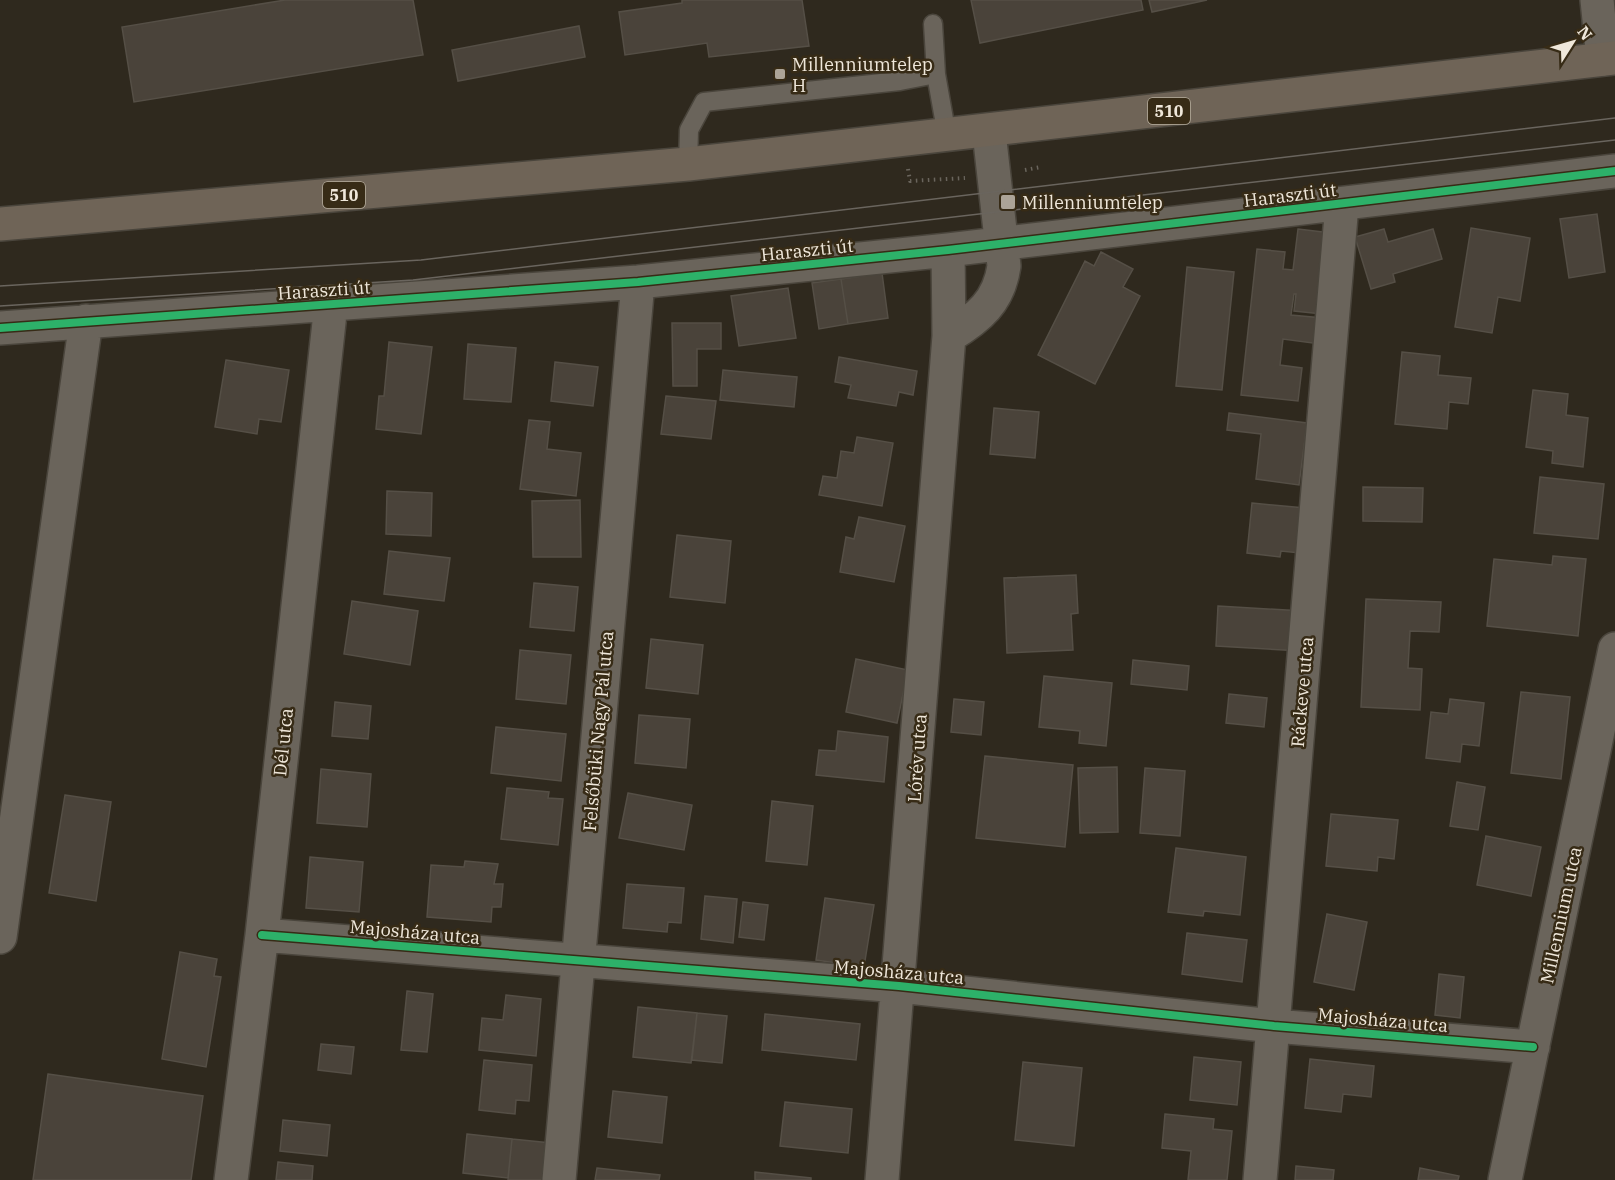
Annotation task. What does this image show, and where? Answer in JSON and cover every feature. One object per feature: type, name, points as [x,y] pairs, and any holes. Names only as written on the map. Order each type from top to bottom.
[{"type":"main road","name":"510","points":[[0,224],[688,164],[989,132],[1609,59]]},
{"type":"street","points":[[1597,0],[1609,59]]},
{"type":"street","points":[[949,336],[976,320],[993,300],[1002,282],[1004,266],[989,132]]},
{"type":"street","name":"Haraszti út","points":[[0,328],[638,282],[1002,244],[1615,171]]},
{"type":"street","name":"Ráckeve utca","points":[[1260,1180],[1342,204]]},
{"type":"street","name":"Lórév utca","points":[[882,1180],[949,336],[948,250]]},
{"type":"street","name":"Felsőbüki Nagy Pál utca","points":[[559,1180],[638,282]]},
{"type":"street","name":"Dél utca","points":[[231,1180],[262,935],[331,304]]},
{"type":"street","points":[[0,937],[86,321]]},
{"type":"street","name":"Millennium utca","points":[[1505,1180],[1615,649]]},
{"type":"street","name":"Majosháza utca","points":[[262,935],[899,986],[1274,1026],[1533,1047]]},
{"type":"lane","points":[[933,24],[936,74],[947,136]]},
{"type":"lane","points":[[688,164],[689,130],[704,102],[900,81],[936,74]]},
{"type":"building","points":[[285,0],[413,0],[423,55],[134,102],[122,27]]},
{"type":"building","points":[[682,0],[802,0],[809,46],[709,57],[707,43],[625,55],[619,12],[682,3]]},
{"type":"building","points":[[971,0],[1141,0],[1143,10],[980,43]]},
{"type":"building","points":[[1149,0],[1207,0],[1152,12]]},
{"type":"building","points":[[579,26],[585,57],[458,81],[452,50]]},
{"type":"building","points":[[1597,214],[1605,272],[1569,278],[1560,219]]},
{"type":"building","points":[[1471,228],[1530,238],[1520,301],[1498,297],[1492,333],[1455,327]]},
{"type":"building","points":[[1298,229],[1331,233],[1322,314],[1294,311],[1296,294],[1294,294],[1291,315],[1323,318],[1320,344],[1283,339],[1280,365],[1302,368],[1298,401],[1241,395],[1257,249],[1285,252],[1283,269],[1293,270]]},
{"type":"building","points":[[1384,229],[1388,242],[1433,229],[1442,259],[1393,274],[1395,282],[1371,289],[1355,237]]},
{"type":"building","points":[[1101,252],[1133,269],[1123,287],[1140,296],[1095,384],[1038,355],[1085,261],[1094,266]]},
{"type":"building","points":[[1187,267],[1234,272],[1222,390],[1176,386]]},
{"type":"building","points":[[882,273],[888,318],[848,324],[841,279]]},
{"type":"building","points":[[841,279],[848,324],[819,329],[812,283]]},
{"type":"building","points":[[788,288],[796,338],[739,346],[731,296]]},
{"type":"building","points":[[672,323],[721,323],[721,349],[697,349],[697,386],[673,386]]},
{"type":"building","points":[[389,342],[432,347],[421,434],[376,429],[379,396],[384,396]]},
{"type":"building","points":[[468,344],[516,348],[511,402],[464,399]]},
{"type":"building","points":[[1402,352],[1440,356],[1438,375],[1471,378],[1468,404],[1449,402],[1447,429],[1395,424]]},
{"type":"building","points":[[839,357],[917,371],[913,395],[899,392],[896,406],[848,398],[851,385],[835,382]]},
{"type":"building","points":[[226,360],[289,370],[281,422],[259,419],[257,434],[215,427]]},
{"type":"building","points":[[555,362],[598,367],[593,406],[551,401]]},
{"type":"building","points":[[723,370],[797,377],[794,407],[720,400]]},
{"type":"building","points":[[1533,390],[1568,394],[1566,415],[1588,418],[1583,467],[1552,463],[1553,451],[1526,447]]},
{"type":"building","points":[[666,396],[716,401],[711,439],[661,434]]},
{"type":"building","points":[[994,408],[1039,412],[1035,458],[990,454]]},
{"type":"building","points":[[1229,413],[1307,423],[1299,485],[1256,479],[1261,434],[1227,430]]},
{"type":"building","points":[[529,420],[550,422],[547,449],[581,453],[576,496],[520,489]]},
{"type":"building","points":[[857,437],[893,443],[882,506],[819,495],[823,476],[837,478],[841,451],[854,453]]},
{"type":"building","points":[[1540,477],[1604,484],[1598,539],[1534,533]]},
{"type":"building","points":[[1363,487],[1423,488],[1422,522],[1363,521]]},
{"type":"building","points":[[387,491],[432,493],[431,536],[386,534]]},
{"type":"building","points":[[580,500],[581,557],[533,557],[532,501]]},
{"type":"building","points":[[1252,503],[1305,508],[1300,553],[1281,551],[1280,557],[1247,553]]},
{"type":"building","points":[[859,517],[905,526],[894,582],[840,572],[846,537],[854,539]]},
{"type":"building","points":[[677,535],[731,541],[725,603],[670,597]]},
{"type":"building","points":[[389,551],[450,558],[444,601],[384,594]]},
{"type":"building","points":[[1553,556],[1586,559],[1578,636],[1487,626],[1494,559],[1552,565]]},
{"type":"building","points":[[1076,575],[1078,613],[1071,614],[1073,650],[1007,653],[1004,578]]},
{"type":"building","points":[[534,583],[578,587],[574,631],[530,627]]},
{"type":"building","points":[[1366,599],[1441,602],[1439,632],[1410,631],[1408,668],[1422,669],[1420,710],[1361,707]]},
{"type":"building","points":[[352,601],[418,611],[410,665],[344,654]]},
{"type":"building","points":[[1218,606],[1303,611],[1301,651],[1216,646]]},
{"type":"building","points":[[651,639],[703,645],[698,694],[646,688]]},
{"type":"building","points":[[520,650],[571,655],[566,704],[516,699]]},
{"type":"building","points":[[856,659],[908,670],[897,723],[846,712]]},
{"type":"building","points":[[1133,660],[1189,666],[1187,690],[1131,684]]},
{"type":"building","points":[[1044,676],[1112,683],[1106,746],[1079,743],[1080,731],[1039,727]]},
{"type":"building","points":[[1521,692],[1570,697],[1561,779],[1511,773]]},
{"type":"building","points":[[1229,694],[1267,698],[1264,727],[1226,723]]},
{"type":"building","points":[[954,699],[984,702],[981,735],[951,732]]},
{"type":"building","points":[[1450,699],[1484,703],[1479,746],[1462,744],[1460,762],[1426,758],[1431,712],[1448,714]]},
{"type":"building","points":[[335,702],[371,706],[368,739],[332,736]]},
{"type":"building","points":[[639,715],[690,719],[686,768],[635,763]]},
{"type":"building","points":[[496,727],[566,734],[561,781],[491,773]]},
{"type":"building","points":[[838,731],[888,737],[884,782],[816,775],[819,750],[836,751]]},
{"type":"building","points":[[985,756],[1073,765],[1065,847],[976,838]]},
{"type":"building","points":[[1117,767],[1118,832],[1080,833],[1078,768]]},
{"type":"building","points":[[1145,768],[1185,771],[1180,836],[1140,833]]},
{"type":"building","points":[[321,769],[371,774],[367,827],[317,823]]},
{"type":"building","points":[[1457,782],[1485,787],[1478,830],[1450,826]]},
{"type":"building","points":[[507,788],[549,792],[548,798],[563,799],[558,845],[501,839]]},
{"type":"building","points":[[628,793],[692,805],[684,850],[619,838]]},
{"type":"building","points":[[65,795],[111,802],[96,901],[49,893]]},
{"type":"building","points":[[772,801],[813,806],[807,865],[766,861]]},
{"type":"building","points":[[1331,814],[1398,820],[1394,859],[1378,857],[1377,871],[1326,866]]},
{"type":"building","points":[[1486,836],[1541,847],[1531,896],[1477,885]]},
{"type":"building","points":[[1176,848],[1246,857],[1240,915],[1204,911],[1203,916],[1168,912]]},
{"type":"building","points":[[310,857],[363,862],[359,912],[306,908]]},
{"type":"building","points":[[465,861],[498,864],[494,884],[503,884],[501,907],[492,907],[491,922],[427,917],[431,865],[464,867]]},
{"type":"building","points":[[627,884],[684,888],[681,923],[668,922],[667,932],[623,928]]},
{"type":"building","points":[[705,896],[737,899],[733,943],[701,939]]},
{"type":"building","points":[[825,898],[874,905],[864,967],[816,960]]},
{"type":"building","points":[[743,902],[768,905],[764,940],[739,937]]},
{"type":"building","points":[[1327,914],[1367,922],[1354,990],[1314,982]]},
{"type":"building","points":[[1187,933],[1247,940],[1242,982],[1182,974]]},
{"type":"building","points":[[180,952],[217,959],[214,976],[221,977],[206,1067],[162,1059]]},
{"type":"building","points":[[1439,974],[1464,977],[1460,1018],[1435,1015]]},
{"type":"building","points":[[407,991],[433,994],[427,1052],[401,1050]]},
{"type":"building","points":[[506,995],[541,999],[536,1056],[479,1050],[482,1018],[503,1020]]},
{"type":"building","points":[[638,1007],[697,1013],[691,1063],[633,1057]]},
{"type":"building","points":[[697,1013],[727,1016],[722,1063],[692,1060]]},
{"type":"building","points":[[765,1014],[860,1024],[856,1060],[762,1050]]},
{"type":"building","points":[[321,1044],[354,1047],[351,1074],[318,1070]]},
{"type":"building","points":[[1194,1057],[1241,1062],[1237,1105],[1190,1100]]},
{"type":"building","points":[[1310,1059],[1374,1066],[1371,1097],[1343,1094],[1341,1112],[1305,1108]]},
{"type":"building","points":[[484,1060],[532,1065],[529,1101],[516,1100],[515,1114],[479,1110]]},
{"type":"building","points":[[1023,1062],[1082,1068],[1074,1146],[1015,1140]]},
{"type":"building","points":[[48,1074],[203,1096],[191,1180],[33,1180]]},
{"type":"building","points":[[613,1091],[667,1097],[662,1143],[608,1137]]},
{"type":"building","points":[[785,1102],[852,1109],[848,1153],[780,1146]]},
{"type":"building","points":[[1165,1114],[1214,1119],[1213,1129],[1232,1131],[1227,1180],[1188,1180],[1191,1151],[1162,1148]]},
{"type":"building","points":[[283,1120],[330,1125],[327,1156],[280,1151]]},
{"type":"building","points":[[467,1134],[512,1139],[508,1178],[463,1173]]},
{"type":"building","points":[[512,1139],[551,1143],[547,1180],[508,1180]]},
{"type":"building","points":[[278,1162],[313,1166],[312,1180],[276,1180]]},
{"type":"building","points":[[1296,1166],[1334,1170],[1333,1180],[1295,1180]]},
{"type":"building","points":[[597,1168],[660,1175],[659,1180],[595,1180]]},
{"type":"building","points":[[1420,1168],[1459,1176],[1458,1180],[1418,1180]]},
{"type":"building","points":[[755,1172],[811,1178],[811,1180],[755,1180]]},
{"type":"tram line","points":[[0,286],[421,260],[1615,118]]},
{"type":"tram line","points":[[0,306],[413,280],[1615,140]]},
{"type":"cycle path","points":[[0,328],[638,282],[948,250],[1615,171]]},
{"type":"cycle path","points":[[262,935],[899,986],[1274,1026],[1533,1047]]},
{"type":"place","name":"Millenniumtelep H","points":[[780,74]]},
{"type":"place","name":"Millenniumtelep","points":[[1008,202]]}]
